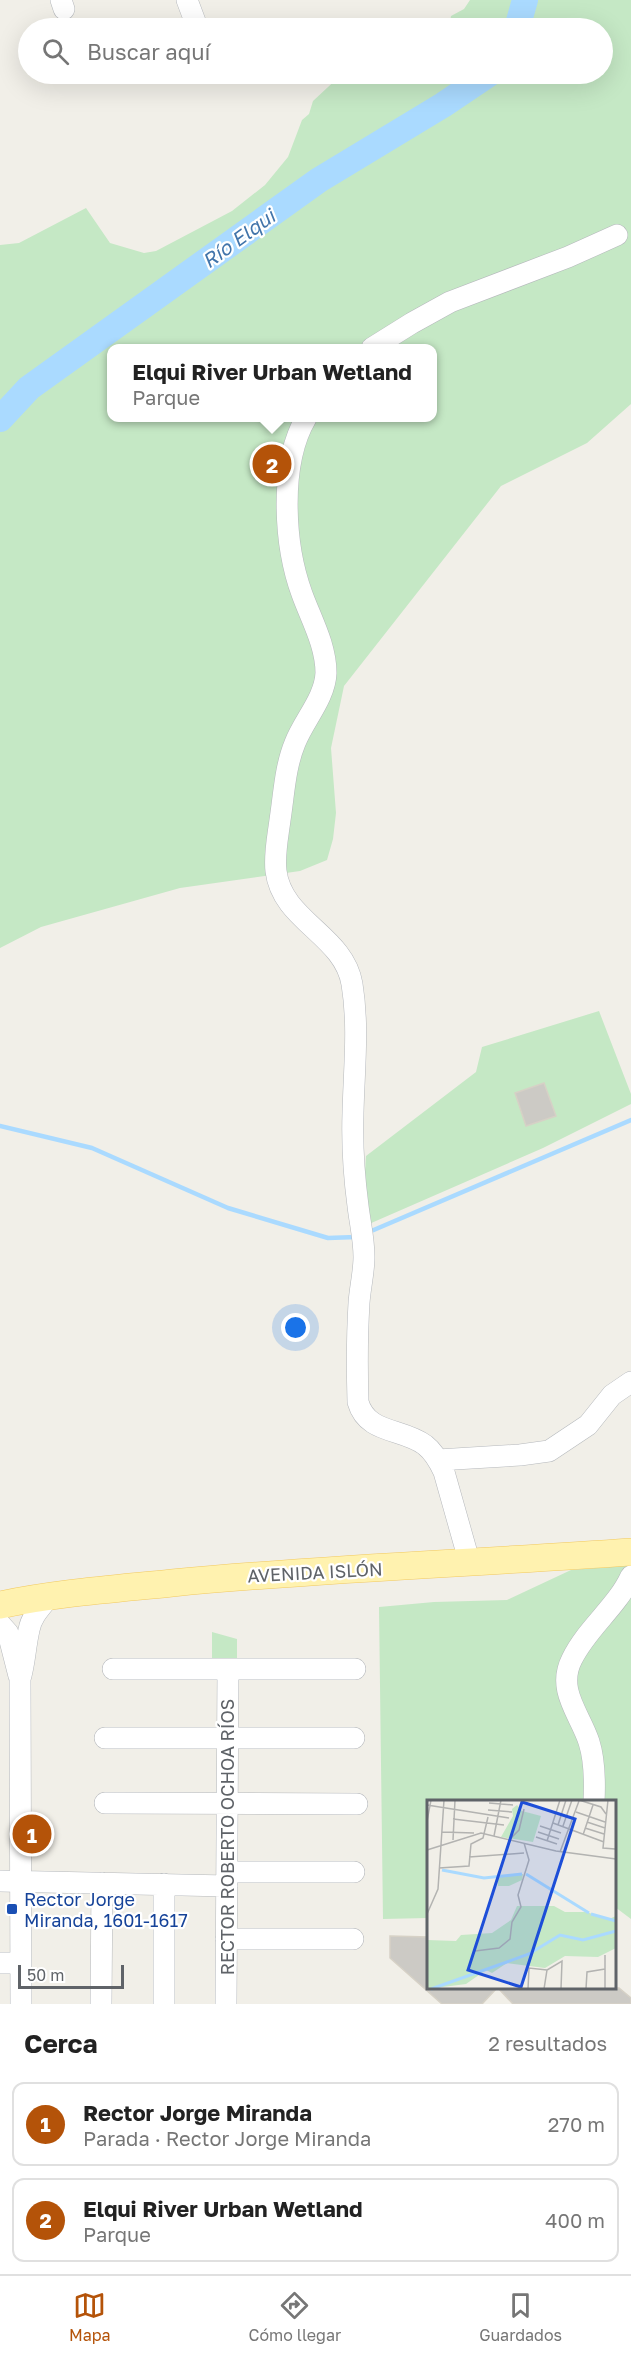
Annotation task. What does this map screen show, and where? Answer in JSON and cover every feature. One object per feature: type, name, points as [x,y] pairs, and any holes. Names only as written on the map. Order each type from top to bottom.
[{"type":"main road","name":"AVENIDA ISLÓN","points":[[0,1605],[95,1589],[245,1575],[470,1564],[631,1552]]},
{"type":"street","points":[[187,0],[194,18]]},
{"type":"street","points":[[378,344],[412,322],[450,302],[568,257],[616,235]]},
{"type":"street","points":[[304,422],[290,464],[288,507],[292,558],[318,635],[326,674],[321,691],[300,731],[291,755],[275,864],[278,883],[286,901],[337,950],[350,974],[356,1025],[354,1156],[364,1261],[361,1276],[357,1353],[360,1408],[372,1423],[418,1440],[438,1460],[444,1472],[470,1564]]},
{"type":"street","points":[[438,1460],[520,1455],[549,1450],[588,1425],[612,1395],[631,1382]]},
{"type":"street","points":[[594,1800],[595,1777],[589,1741],[574,1713],[566,1686],[571,1660],[592,1629],[625,1590],[631,1576]]},
{"type":"street","points":[[20,1679],[25,1663],[29,1629],[35,1615],[49,1597]]},
{"type":"street","points":[[0,1624],[8,1633],[20,1679],[21,2004]]},
{"type":"street","points":[[113,1669],[354,1669]]},
{"type":"street","name":"RECTOR ROBERTO OCHOA RÍOS","points":[[226,2004],[228,1669]]},
{"type":"street","points":[[105,1738],[354,1738]]},
{"type":"street","points":[[105,1803],[357,1804]]},
{"type":"street","points":[[0,1881],[164,1884],[354,1872]]},
{"type":"street","points":[[101,2004],[102,1883]]},
{"type":"street","points":[[164,1884],[164,2004]]},
{"type":"street","points":[[226,1939],[352,1939]]},
{"type":"street","points":[[0,1963],[21,1963]]},
{"type":"green space","points":[[470,0],[631,0],[631,404],[587,443],[501,486],[344,686],[331,748],[336,813],[333,839],[327,860],[300,871],[180,888],[41,927],[0,948],[0,245],[19,243],[86,208],[110,243],[144,253],[156,251],[232,211],[265,185],[288,157],[302,120],[309,114],[313,101],[331,84],[613,84],[613,18],[451,18],[464,9]]},
{"type":"green space","points":[[599,1011],[631,1094],[631,1104],[543,1148],[369,1224],[363,1202],[366,1156],[476,1072],[482,1047]]},
{"type":"green space","points":[[631,1565],[631,1919],[616,1908],[616,1800],[427,1800],[427,1918],[383,1919],[379,1607],[434,1602],[507,1600],[571,1570]]},
{"type":"green space","points":[[212,1632],[237,1639],[237,1663],[212,1662]]},
{"type":"building","points":[[544,1083],[556,1116],[526,1126],[515,1093]]},
{"type":"building","points":[[390,1936],[427,1937],[427,1989],[496,1989],[482,2004],[442,2004],[390,1958]]},
{"type":"building","points":[[619,1988],[631,1998],[631,2004],[513,2004],[499,1989]]},
{"type":"waterway","name":"Río Elqui","points":[[520,18],[525,0]]},
{"type":"waterway","name":"Río Elqui","points":[[0,419],[29,388],[319,180],[474,84]]},
{"type":"waterway","points":[[369,1232],[631,1120]]},
{"type":"waterway","points":[[0,1126],[92,1148],[228,1208],[328,1238],[356,1237]]},
{"type":"place","name":"Elqui River Urban Wetland","points":[[272,464]]},
{"type":"place","name":"Rector Jorge Miranda","points":[[32,1834]]},
{"type":"place","name":"Rector Jorge Miranda, 1601-1617","points":[[12,1909]]}]
